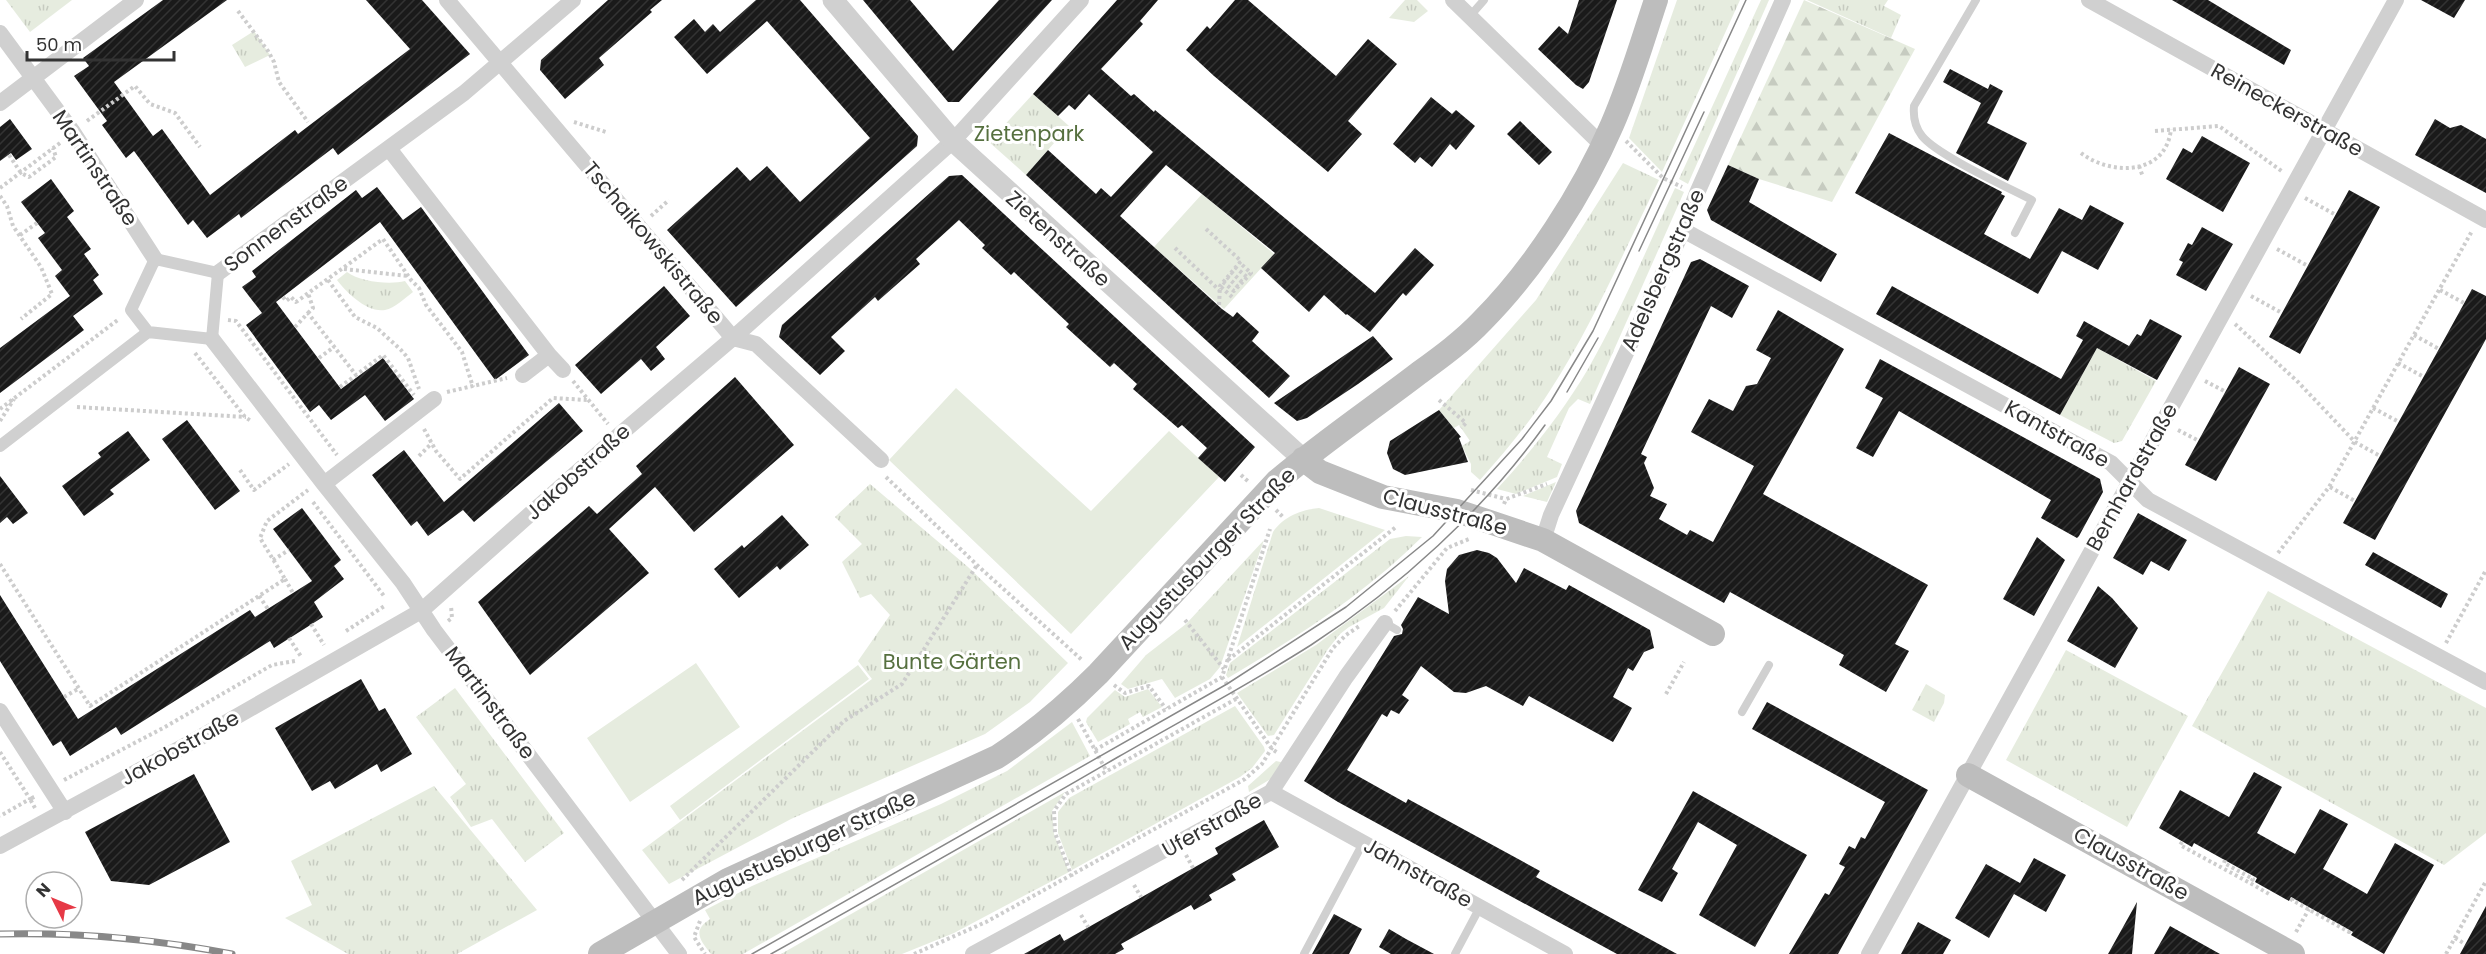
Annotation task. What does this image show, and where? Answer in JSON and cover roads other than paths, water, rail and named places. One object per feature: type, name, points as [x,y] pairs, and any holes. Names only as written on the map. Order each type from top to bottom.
[{"type":"main road","name":"Augustusburger Straße","points":[[600,954],[728,880],[997,757],[1068,704],[1262,496],[1303,459],[1455,346],[1482,322],[1511,290],[1560,221],[1608,135],[1656,0]]},
{"type":"main road","name":"Clausstraße","points":[[1303,459],[1320,472],[1340,482],[1383,497],[1457,511],[1543,540],[1713,634]]},
{"type":"main road","name":"Clausstraße","points":[[1968,775],[2293,954]]},
{"type":"street","points":[[0,103],[136,0]]},
{"type":"street","name":"Tschaikowskistraße","points":[[447,0],[733,338],[756,344],[881,460]]},
{"type":"street","name":"Sonnenstraße","points":[[212,339],[218,273],[390,150],[501,63],[573,0]]},
{"type":"street","name":"Zietenstraße","points":[[832,0],[953,141],[1303,459]]},
{"type":"street","name":"Jakobstraße","points":[[0,846],[65,812],[421,611],[618,436],[733,338],[953,141],[1081,0]]},
{"type":"street","points":[[1453,0],[1608,135]]},
{"type":"street","name":"Adelsbergstraße","points":[[1543,540],[1551,515],[1683,230],[1697,193],[1783,0]]},
{"type":"street","name":"Reineckerstraße","points":[[2089,0],[2483,218]]},
{"type":"street","name":"Bernhardstraße","points":[[1869,954],[2396,0]]},
{"type":"street","name":"Martinstraße","points":[[0,33],[73,132],[155,259]]},
{"type":"street","points":[[390,150],[549,354],[567,372]]},
{"type":"street","name":"Kantstraße","points":[[1683,230],[2111,463],[2148,501],[2486,682]]},
{"type":"street","points":[[148,332],[131,310],[155,259],[218,273]]},
{"type":"street","points":[[0,446],[148,332],[212,339]]},
{"type":"street","name":"Martinstraße","points":[[212,339],[403,583],[421,611],[679,954]]},
{"type":"street","points":[[522,375],[549,354]]},
{"type":"street","points":[[324,484],[434,399]]},
{"type":"street","name":"Uferstraße","points":[[978,953],[1271,792],[1346,677],[1391,627]]},
{"type":"street","points":[[0,711],[65,812]]},
{"type":"street","name":"Jahnstraße","points":[[1271,792],[1565,954]]},
{"type":"lane","points":[[1470,16],[1484,0]]},
{"type":"lane","points":[[1976,0],[1914,106],[1913,118],[1922,136],[1937,149],[2032,200],[2015,233]]},
{"type":"lane","points":[[1742,712],[1769,665]]},
{"type":"lane","points":[[1304,954],[1363,843]]},
{"type":"lane","points":[[1455,954],[1480,907]]},
{"type":"tram line","points":[[752,954],[1227,684],[1346,607],[1433,536],[1522,439],[1551,401],[1593,331],[1746,0]]},
{"type":"tram line","points":[[1639,251],[1704,112]]},
{"type":"tram line","points":[[1567,392],[1598,338]]},
{"type":"tram line","points":[[771,954],[988,832],[1311,645],[1376,598],[1438,546],[1495,488],[1545,425]]},
{"type":"railway","points":[[0,934],[59,934],[116,938],[174,944],[232,954]]},
{"type":"park label","name":"Zietenpark","points":[[1029,134]]},
{"type":"park label","name":"Bunte Gärten","points":[[952,662]]}]
